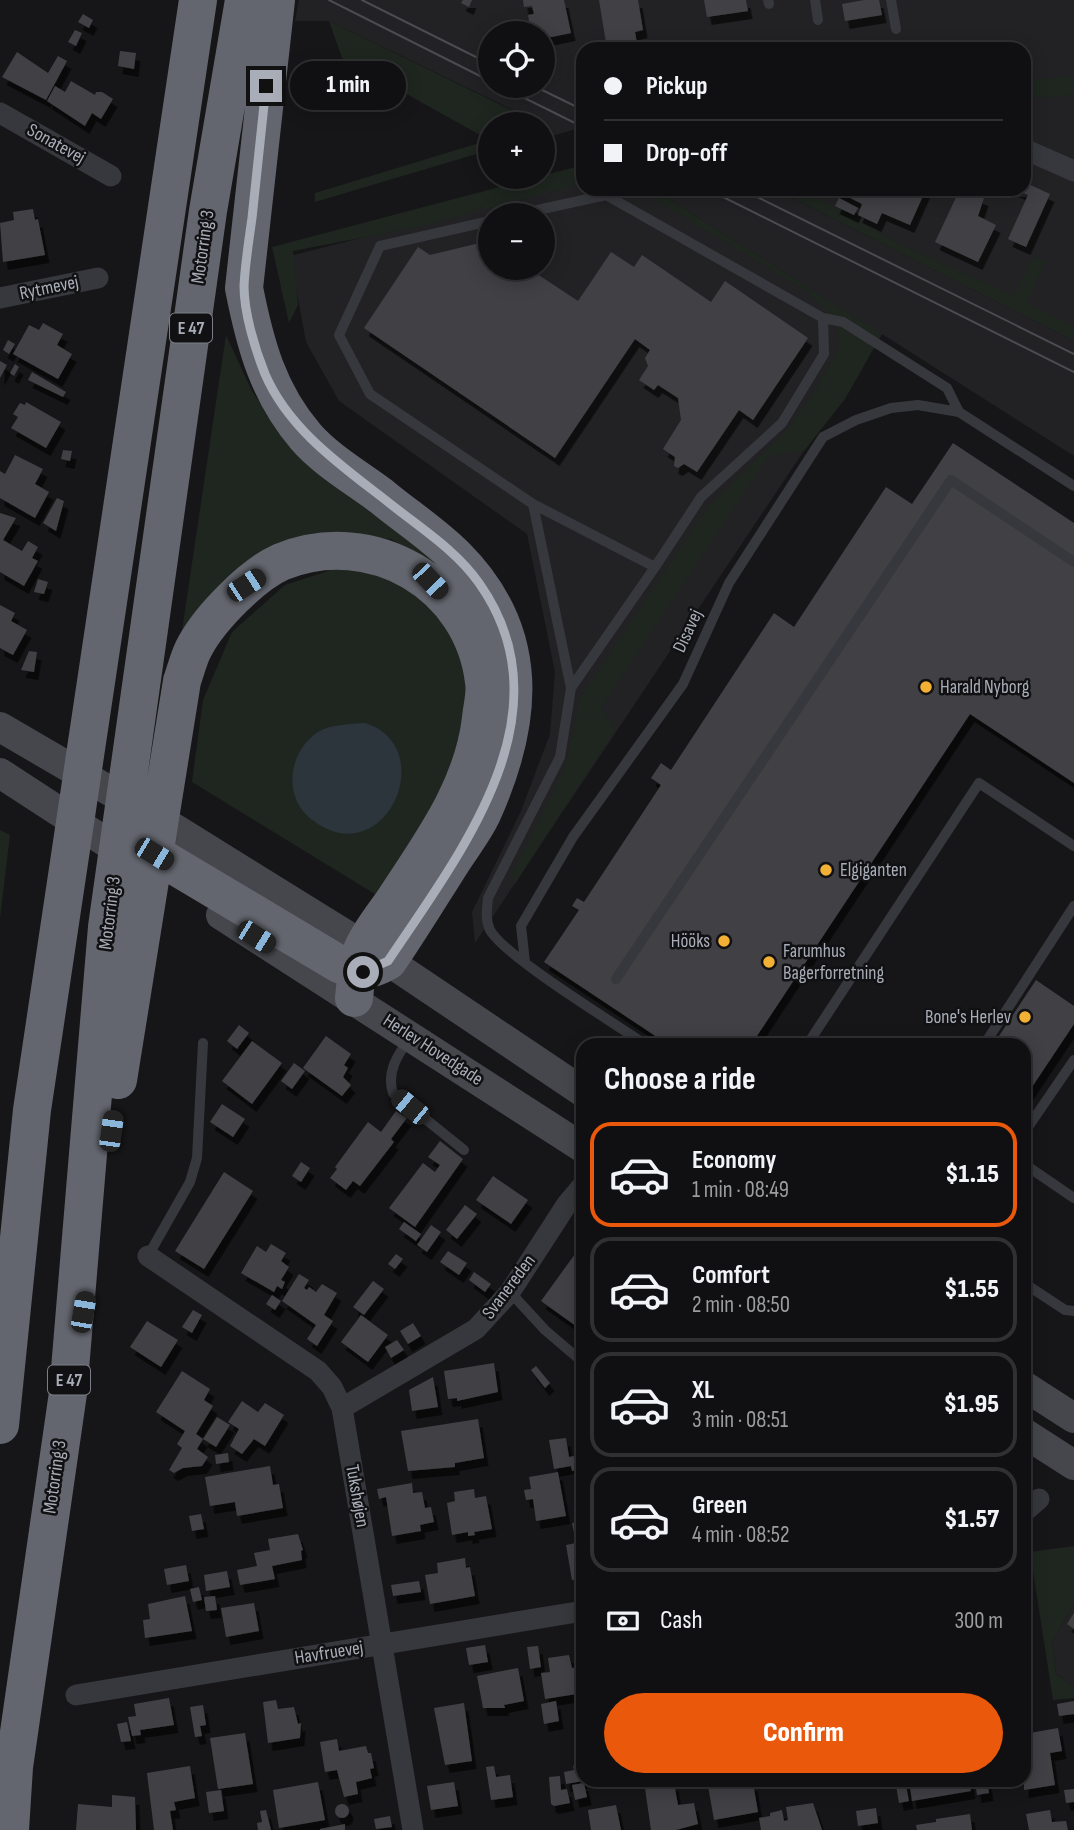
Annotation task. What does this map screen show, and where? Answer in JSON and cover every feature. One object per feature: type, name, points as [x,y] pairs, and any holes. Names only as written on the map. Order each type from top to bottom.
[{"type":"highway","name":"E 47","points":[[0,1425],[32,1110],[198,0]]},
{"type":"highway","name":"Motorring 3","points":[[10,1830],[15,1753],[68,1393],[107,927],[143,657],[208,211],[264,4]]},
{"type":"highway","points":[[264,4],[244,288],[252,333],[265,375],[307,438],[454,554],[478,581],[497,612],[506,635],[515,683],[513,719],[505,755],[481,816],[366,969]]},
{"type":"highway","points":[[68,1393],[93,1259],[136,953],[182,681],[195,645],[246,585],[280,563],[318,551],[358,551],[396,561],[430,581],[458,610],[477,645],[485,684],[479,737],[461,791],[366,969]]},
{"type":"highway","points":[[100,839],[132,840],[339,964],[366,969]]},
{"type":"highway","points":[[0,1183],[32,1110]]},
{"type":"main road","name":"Herlev Hovedgade","points":[[0,727],[177,830],[366,969],[576,1088]]},
{"type":"main road","points":[[0,773],[100,839]]},
{"type":"main road","name":"Herlev Hovedgade","points":[[366,969],[411,1035],[576,1143]]},
{"type":"main road","points":[[1031,1390],[1074,1418]]},
{"type":"main road","points":[[1031,1437],[1074,1465]]},
{"type":"street","name":"Sonatevej","points":[[0,113],[111,176]]},
{"type":"street","points":[[1031,152],[1074,171]]},
{"type":"street","name":"Rytmevej","points":[[0,298],[98,278]]},
{"type":"street","name":"Svanereden","points":[[342,1408],[476,1329],[510,1292],[576,1193]]},
{"type":"street","name":"Tukshøjen","points":[[148,1256],[318,1371],[332,1387],[342,1408],[413,1830]]},
{"type":"street","name":"Havfruevej","points":[[76,1695],[576,1612]]},
{"type":"lane","points":[[815,0],[818,20]]},
{"type":"lane","points":[[891,0],[895,29]]},
{"type":"lane","name":"Disavej","points":[[555,206],[601,196]]},
{"type":"lane","name":"Disavej","points":[[608,196],[823,318],[844,322],[947,387],[959,412]]},
{"type":"lane","points":[[478,224],[380,246],[339,335],[370,394],[533,504],[654,567]]},
{"type":"lane","points":[[572,688],[701,497],[782,423],[824,354],[823,318]]},
{"type":"lane","name":"Disavej","points":[[525,962],[521,926],[573,837],[683,684],[729,583],[823,437],[856,420],[891,408],[918,405],[959,412],[1074,486]]},
{"type":"lane","points":[[616,979],[951,481],[1074,562]]},
{"type":"lane","points":[[533,504],[572,688],[560,757],[488,898],[487,919],[491,932],[525,962],[636,1038]]},
{"type":"lane","points":[[812,1038],[979,783],[1074,846]]},
{"type":"lane","points":[[989,1038],[1074,906]]},
{"type":"lane","points":[[411,1035],[396,1058],[390,1084],[393,1093],[464,1150]]},
{"type":"lane","points":[[148,1256],[190,1182],[197,1158],[203,1043]]},
{"type":"lane","points":[[1031,1123],[1074,1060]]},
{"type":"lane","points":[[1031,1169],[1074,1198]]},
{"type":"lane","points":[[1031,1288],[1065,1310],[1074,1311]]},
{"type":"lane","points":[[510,1292],[545,1330],[576,1356]]},
{"type":"shaded area","points":[[299,0],[1074,0],[1074,333],[794,196],[1031,196],[1031,42],[576,42],[576,129],[555,135],[555,112],[517,112],[488,98],[555,98],[555,21],[478,21],[478,93],[329,21],[295,21]]},
{"type":"shaded area","points":[[329,21],[478,94],[478,98],[487,98],[515,112],[478,112],[478,134],[342,58]]},
{"type":"shaded area","points":[[1074,76],[1074,95],[1031,98],[1031,80]]},
{"type":"shaded area","points":[[478,143],[478,154],[315,202],[315,193]]},
{"type":"shaded area","points":[[576,167],[576,185],[508,203],[478,203],[478,211],[422,226],[293,251],[298,305],[289,323],[272,247],[492,189],[555,189],[555,172]]},
{"type":"shaded area","points":[[576,183],[576,196],[652,196],[848,313],[664,196],[789,196],[1074,341],[1074,456],[882,334],[475,943],[472,912],[521,811],[550,734],[555,672],[527,534],[339,401],[306,342],[290,256],[478,208],[478,280],[555,280],[555,203],[497,203]]},
{"type":"shaded area","points":[[648,196],[664,196],[882,334],[845,399],[804,451],[769,456],[751,482],[601,708],[616,728],[515,884],[512,874],[566,766],[580,698],[708,507],[786,431],[811,397],[839,348],[837,321],[804,289]]},
{"type":"shaded area","points":[[789,196],[815,196],[896,242],[1014,296],[1034,256],[1045,261],[1027,302],[1074,327],[1074,341]]},
{"type":"shaded area","points":[[226,335],[252,391],[289,444],[451,573],[391,539],[313,536],[181,637]]},
{"type":"shaded area","points":[[337,568],[384,572],[426,595],[464,647],[470,714],[454,772],[383,899],[192,782],[203,700],[232,632],[285,585]]},
{"type":"shaded area","points":[[365,723],[388,736],[399,756],[401,779],[394,802],[380,820],[361,832],[337,833],[311,819],[302,809],[293,786],[295,762],[308,740],[323,729]]},
{"type":"shaded area","points":[[0,830],[10,835],[0,919]]},
{"type":"shaded area","points":[[1074,1546],[1074,1604],[1052,1642],[1056,1674],[1074,1686],[1074,1698],[1053,1700],[1031,1552]]},
{"type":"shaded area","points":[[1074,1604],[1074,1686],[1056,1674],[1052,1642]]},
{"type":"building","points":[[463,0],[472,0],[469,7],[461,3]]},
{"type":"building","points":[[523,0],[564,0],[571,33],[555,36],[555,21],[529,21],[528,15],[534,14],[532,6],[524,7]]},
{"type":"building","points":[[599,0],[638,0],[643,30],[635,32],[637,42],[606,42]]},
{"type":"building","points":[[704,0],[746,0],[748,11],[707,17]]},
{"type":"building","points":[[879,0],[882,15],[845,21],[842,4]]},
{"type":"building","points":[[83,14],[93,20],[89,28],[78,22]]},
{"type":"building","points":[[75,30],[82,33],[76,46],[68,42]]},
{"type":"building","points":[[120,51],[136,53],[134,69],[118,66]]},
{"type":"building","points":[[17,52],[48,73],[58,56],[67,61],[46,100],[2,77]]},
{"type":"building","points":[[71,81],[95,95],[96,92],[102,92],[113,99],[101,119],[92,113],[85,126],[47,101],[55,86],[65,92]]},
{"type":"building","points":[[1031,185],[1050,194],[1026,247],[1008,239],[1028,196],[1031,196]]},
{"type":"building","points":[[847,196],[923,196],[910,225],[882,213],[877,224],[858,215],[862,204]]},
{"type":"building","points":[[957,196],[984,198],[978,216],[996,225],[978,262],[935,242]]},
{"type":"building","points":[[839,198],[858,208],[854,215],[835,206]]},
{"type":"building","points":[[33,209],[35,220],[38,219],[45,255],[3,262],[0,223],[14,220],[13,212]]},
{"type":"building","points":[[478,243],[478,280],[546,280],[578,301],[611,252],[634,267],[642,255],[711,302],[725,281],[808,338],[753,420],[739,410],[697,472],[684,464],[678,468],[674,466],[675,457],[663,449],[681,420],[678,398],[658,385],[654,390],[639,380],[648,366],[645,358],[650,350],[635,339],[555,458],[364,328],[418,247],[430,255]]},
{"type":"building","points":[[43,323],[63,334],[57,345],[72,354],[58,379],[13,354],[29,325],[39,330]]},
{"type":"building","points":[[8,340],[15,344],[9,354],[3,350]]},
{"type":"building","points":[[0,361],[7,365],[0,378]]},
{"type":"building","points":[[15,364],[19,367],[14,376],[10,373]]},
{"type":"building","points":[[32,372],[66,392],[63,397],[28,380]]},
{"type":"building","points":[[26,402],[61,422],[46,448],[11,428],[18,417],[13,414],[20,403],[25,405]]},
{"type":"building","points":[[953,443],[1074,523],[1074,783],[970,714],[756,1038],[658,1038],[544,962],[579,910],[572,906],[577,898],[584,902],[661,785],[651,778],[661,763],[671,770],[774,613],[794,627],[886,487],[912,504]]},
{"type":"building","points":[[63,450],[72,451],[70,461],[61,459]]},
{"type":"building","points":[[15,455],[43,469],[35,484],[49,492],[35,518],[0,498],[0,471],[5,474]]},
{"type":"building","points":[[57,498],[64,501],[56,531],[43,523]]},
{"type":"building","points":[[0,513],[16,518],[3,540],[22,551],[28,541],[38,547],[32,558],[38,561],[24,586],[0,572]]},
{"type":"building","points":[[38,579],[48,582],[44,594],[34,592]]},
{"type":"building","points":[[0,605],[15,613],[11,621],[27,630],[13,655],[0,648]]},
{"type":"building","points":[[29,651],[37,652],[34,672],[21,670]]},
{"type":"building","points":[[1036,980],[1074,1006],[1074,1024],[1031,1088],[1031,1038],[998,1038]]},
{"type":"building","points":[[239,1025],[249,1033],[237,1049],[227,1041]]},
{"type":"building","points":[[326,1036],[351,1054],[344,1065],[348,1068],[343,1077],[351,1085],[342,1096],[303,1068]]},
{"type":"building","points":[[252,1041],[282,1063],[252,1104],[222,1081]]},
{"type":"building","points":[[294,1063],[305,1071],[292,1089],[281,1081]]},
{"type":"building","points":[[222,1104],[245,1119],[233,1137],[210,1122]]},
{"type":"building","points":[[396,1111],[407,1118],[391,1139],[394,1142],[360,1186],[353,1181],[346,1190],[330,1178],[368,1122],[381,1132]]},
{"type":"building","points":[[440,1141],[463,1159],[415,1227],[389,1208],[423,1163],[435,1172],[440,1165],[428,1157]]},
{"type":"building","points":[[301,1162],[310,1168],[301,1182],[292,1176]]},
{"type":"building","points":[[224,1172],[253,1191],[204,1269],[175,1251]]},
{"type":"building","points":[[493,1176],[528,1200],[511,1224],[476,1200]]},
{"type":"building","points":[[465,1205],[477,1214],[457,1239],[446,1230]]},
{"type":"building","points":[[404,1222],[421,1234],[416,1241],[399,1229]]},
{"type":"building","points":[[431,1225],[441,1232],[427,1252],[417,1245]]},
{"type":"building","points":[[271,1244],[286,1253],[281,1261],[289,1267],[281,1280],[285,1282],[282,1289],[277,1286],[274,1292],[241,1273],[257,1246],[266,1252]]},
{"type":"building","points":[[448,1251],[467,1263],[459,1275],[440,1262]]},
{"type":"building","points":[[576,1253],[576,1326],[541,1301]]},
{"type":"building","points":[[396,1254],[403,1259],[395,1269],[388,1264]]},
{"type":"building","points":[[474,1272],[491,1284],[485,1292],[469,1280]]},
{"type":"building","points":[[299,1274],[309,1280],[304,1288],[307,1290],[309,1287],[316,1292],[322,1284],[337,1293],[324,1315],[333,1321],[317,1346],[307,1339],[316,1325],[282,1301]]},
{"type":"building","points":[[373,1281],[384,1289],[364,1315],[353,1307]]},
{"type":"building","points":[[272,1295],[281,1301],[275,1310],[266,1304]]},
{"type":"building","points":[[193,1310],[202,1315],[192,1333],[182,1327]]},
{"type":"building","points":[[361,1315],[388,1335],[368,1362],[341,1342]]},
{"type":"building","points":[[147,1321],[178,1340],[161,1367],[130,1347]]},
{"type":"building","points":[[413,1323],[421,1336],[408,1344],[400,1331]]},
{"type":"building","points":[[397,1340],[404,1350],[391,1358],[385,1347]]},
{"type":"building","points":[[494,1363],[498,1392],[457,1401],[457,1398],[448,1399],[444,1371]]},
{"type":"building","points":[[536,1366],[550,1383],[545,1388],[531,1370]]},
{"type":"building","points":[[182,1371],[210,1389],[204,1400],[213,1406],[196,1434],[203,1439],[197,1449],[208,1457],[202,1466],[183,1468],[174,1473],[169,1470],[182,1448],[177,1444],[185,1431],[156,1412]]},
{"type":"building","points":[[433,1377],[438,1407],[412,1411],[409,1390]]},
{"type":"building","points":[[242,1401],[258,1412],[265,1403],[284,1415],[265,1446],[254,1439],[242,1454],[230,1446],[239,1429],[228,1422]]},
{"type":"building","points":[[217,1417],[230,1425],[216,1447],[203,1439]]},
{"type":"building","points":[[478,1419],[484,1458],[455,1463],[455,1467],[408,1471],[401,1431]]},
{"type":"building","points":[[566,1438],[569,1457],[576,1456],[576,1470],[572,1471],[571,1466],[554,1469],[549,1440]]},
{"type":"building","points":[[228,1453],[229,1462],[216,1464],[215,1455]]},
{"type":"building","points":[[270,1466],[273,1485],[279,1484],[283,1508],[237,1516],[235,1502],[210,1506],[205,1477]]},
{"type":"building","points":[[558,1472],[566,1516],[536,1521],[533,1499],[526,1500],[524,1490],[531,1489],[529,1477]]},
{"type":"building","points":[[412,1483],[413,1493],[422,1492],[425,1508],[431,1507],[434,1522],[420,1525],[421,1531],[392,1536],[386,1497],[379,1499],[377,1489]]},
{"type":"building","points":[[474,1489],[475,1498],[486,1496],[492,1529],[474,1532],[475,1535],[468,1536],[468,1532],[452,1535],[447,1503],[455,1501],[454,1492]]},
{"type":"building","points":[[201,1514],[204,1529],[192,1531],[189,1516]]},
{"type":"building","points":[[576,1522],[576,1543],[572,1523]]},
{"type":"building","points":[[298,1534],[303,1550],[302,1560],[272,1566],[275,1579],[240,1585],[237,1570],[257,1566],[254,1553],[270,1550],[268,1539]]},
{"type":"building","points":[[576,1543],[576,1580],[572,1580],[566,1545]]},
{"type":"building","points":[[465,1558],[466,1568],[470,1567],[475,1596],[430,1604],[425,1575],[438,1573],[437,1563]]},
{"type":"building","points":[[186,1565],[189,1581],[167,1585],[164,1569]]},
{"type":"building","points":[[227,1571],[230,1587],[206,1591],[204,1575]]},
{"type":"building","points":[[419,1581],[421,1592],[393,1596],[391,1585]]},
{"type":"building","points":[[199,1587],[202,1600],[193,1602],[190,1589]]},
{"type":"building","points":[[185,1596],[192,1631],[145,1638],[143,1620],[150,1619],[148,1604]]},
{"type":"building","points":[[215,1596],[217,1610],[206,1611],[204,1597]]},
{"type":"building","points":[[254,1603],[259,1631],[226,1637],[221,1608]]},
{"type":"building","points":[[1074,1613],[1074,1629],[1067,1624]]},
{"type":"building","points":[[485,1645],[488,1662],[469,1665],[466,1648]]},
{"type":"building","points":[[538,1646],[541,1667],[530,1669],[527,1647]]},
{"type":"building","points":[[569,1655],[572,1668],[576,1668],[576,1694],[545,1699],[541,1673],[550,1672],[548,1658]]},
{"type":"building","points":[[518,1668],[524,1701],[504,1705],[505,1708],[483,1708],[477,1676]]},
{"type":"building","points":[[169,1698],[174,1725],[140,1730],[141,1735],[132,1736],[128,1717],[136,1716],[134,1704]]},
{"type":"building","points":[[276,1700],[278,1709],[294,1707],[298,1724],[301,1723],[300,1738],[268,1743],[263,1702]]},
{"type":"building","points":[[556,1701],[559,1721],[544,1724],[541,1704]]},
{"type":"building","points":[[1074,1701],[1074,1714],[1059,1716],[1057,1704]]},
{"type":"building","points":[[464,1703],[472,1761],[445,1765],[434,1708]]},
{"type":"building","points":[[203,1705],[206,1725],[200,1726],[202,1736],[195,1737],[190,1707]]},
{"type":"building","points":[[127,1722],[131,1741],[121,1742],[117,1724]]},
{"type":"building","points":[[1058,1728],[1062,1751],[1050,1753],[1055,1785],[1024,1790],[1024,1787],[1031,1787],[1031,1733]]},
{"type":"building","points":[[245,1733],[253,1784],[218,1789],[210,1738]]},
{"type":"building","points":[[337,1739],[339,1751],[366,1746],[368,1753],[371,1753],[374,1768],[370,1769],[372,1778],[356,1782],[358,1794],[344,1797],[337,1770],[325,1772],[320,1742]]},
{"type":"building","points":[[576,1765],[576,1782],[566,1784],[564,1772],[574,1770],[573,1766]]},
{"type":"building","points":[[190,1766],[195,1798],[174,1802],[176,1810],[170,1811],[173,1830],[154,1830],[147,1773]]},
{"type":"building","points":[[494,1766],[496,1777],[510,1775],[513,1797],[491,1800],[486,1767]]},
{"type":"building","points":[[560,1776],[561,1790],[567,1789],[570,1803],[554,1806],[551,1804],[549,1777]]},
{"type":"building","points":[[318,1782],[325,1820],[279,1828],[273,1790]]},
{"type":"building","points":[[454,1782],[458,1806],[431,1810],[427,1786]]},
{"type":"building","points":[[572,1785],[585,1787],[587,1797],[575,1800]]},
{"type":"building","points":[[675,1787],[678,1805],[694,1803],[698,1824],[676,1830],[651,1830],[645,1788]]},
{"type":"building","points":[[708,1787],[754,1787],[758,1812],[714,1820]]},
{"type":"building","points":[[896,1787],[906,1787],[909,1801],[899,1803]]},
{"type":"building","points":[[910,1787],[970,1787],[971,1791],[912,1801]]},
{"type":"building","points":[[976,1787],[988,1787],[989,1793],[977,1795]]},
{"type":"building","points":[[1074,1789],[1074,1802],[1066,1803],[1064,1790]]},
{"type":"building","points":[[221,1790],[224,1811],[209,1813],[206,1792]]},
{"type":"building","points":[[112,1795],[135,1797],[136,1830],[76,1830],[78,1804],[112,1807]]},
{"type":"building","points":[[813,1803],[822,1830],[761,1830],[759,1818],[782,1810],[784,1821],[788,1820],[786,1807]]},
{"type":"building","points":[[342,1804],[347,1806],[347,1816],[342,1818],[337,1816],[335,1811],[337,1806]]},
{"type":"building","points":[[616,1805],[621,1830],[591,1830],[588,1810]]},
{"type":"building","points":[[876,1808],[878,1823],[858,1826],[856,1811]]},
{"type":"building","points":[[266,1810],[271,1830],[258,1830],[257,1823],[262,1822],[260,1811]]},
{"type":"building","points":[[1050,1810],[1052,1822],[1066,1821],[1068,1830],[1029,1830],[1026,1814]]},
{"type":"building","points":[[970,1814],[972,1830],[917,1830],[916,1825]]},
{"type":"building","points":[[390,1816],[392,1827],[376,1829],[374,1819]]},
{"type":"building","points":[[345,1824],[345,1830],[320,1830],[320,1829]]},
{"type":"tram line","points":[[329,0],[478,75]]},
{"type":"tram line","points":[[362,0],[478,58]]},
{"type":"tram line","points":[[555,96],[576,107]]},
{"type":"tram line","points":[[524,98],[576,124]]},
{"type":"tram line","points":[[721,196],[1074,372]]},
{"type":"tram line","points":[[755,196],[1074,354]]},
{"type":"place","name":"Harald Nyborg","points":[[926,687]]},
{"type":"place","name":"Elgiganten","points":[[826,870]]},
{"type":"place","name":"Hööks","points":[[724,941]]},
{"type":"place","name":"Farumhus Bagerforretning","points":[[769,962]]},
{"type":"place","name":"Bone's Herlev","points":[[1025,1017]]},
{"type":"route","points":[[266,86],[244,288],[252,333],[265,375],[307,438],[454,554],[478,581],[497,612],[510,647],[515,683],[513,719],[505,755],[481,816],[388,961],[363,972]]}]
